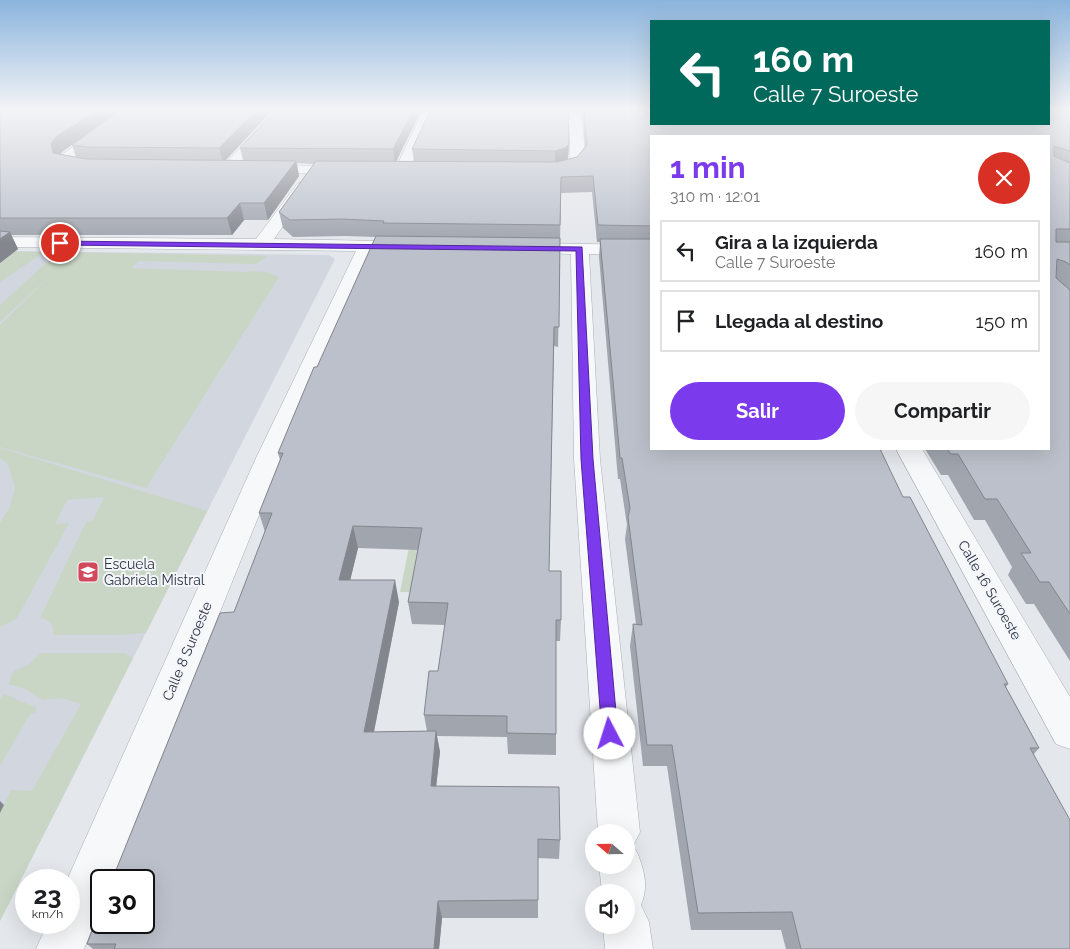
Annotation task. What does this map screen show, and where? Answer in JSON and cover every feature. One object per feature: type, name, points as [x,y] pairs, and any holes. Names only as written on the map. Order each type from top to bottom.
[{"type":"street","points":[[69,155],[64,162],[71,166],[103,168]]},
{"type":"street","points":[[237,155],[223,169],[363,170]]},
{"type":"street","points":[[402,170],[409,155]]},
{"type":"street","points":[[536,173],[556,172],[571,167],[577,160],[577,155]]},
{"type":"street","points":[[0,242],[262,245],[314,170]]},
{"type":"street","points":[[382,170],[421,171]]},
{"type":"street","name":"Calle 8 Suroeste","points":[[60,949],[269,458],[382,246],[262,245]]},
{"type":"street","points":[[502,248],[650,250]]},
{"type":"street","points":[[580,249],[587,459],[618,824]]},
{"type":"street","name":"Calle 16 Suroeste","points":[[910,450],[1070,732]]},
{"type":"street","points":[[627,934],[628,949]]},
{"type":"shaded area","name":"Escuela Gabriela Mistral","points":[[0,251],[329,255],[335,259],[26,869],[15,869],[15,891],[0,921]]},
{"type":"green space","points":[[0,251],[44,252],[0,282]]},
{"type":"green space","points":[[58,252],[267,256],[256,264],[139,261],[131,268],[247,272],[246,274],[248,271],[267,272],[279,277],[146,488],[0,447],[0,325],[55,271],[0,322],[0,305]]},
{"type":"green space","points":[[0,448],[207,511],[146,633],[53,635],[51,623],[40,618],[86,522],[93,521],[104,497],[67,500],[55,524],[69,523],[17,618],[0,627],[0,523],[10,507],[15,487],[8,464],[0,458]]},
{"type":"green space","points":[[409,547],[455,548],[475,593],[400,592]]},
{"type":"green space","points":[[41,653],[125,653],[133,658],[26,869],[15,869],[15,891],[0,921],[0,813],[11,790],[32,791],[81,704],[61,698],[43,700],[23,688],[8,684],[14,671],[28,665]]},
{"type":"green space","points":[[3,694],[37,708],[35,713],[30,714],[0,766],[0,700]]},
{"type":"building","points":[[0,155],[66,155],[87,159],[296,161],[264,203],[240,203],[227,218],[0,218]]},
{"type":"building","points":[[578,155],[650,155],[650,226],[598,225],[593,176],[561,177],[560,225],[383,223],[384,221],[342,219],[290,220],[279,212],[316,161],[557,162]]},
{"type":"building","points":[[1050,155],[1054,155],[1070,163],[1070,229],[1056,229],[1056,242],[1070,242],[1070,265],[1057,259],[1056,278],[1070,290],[1070,614],[1049,582],[1040,582],[1021,553],[1031,553],[997,499],[985,499],[958,454],[951,454],[948,450],[1050,450]]},
{"type":"building","points":[[0,231],[10,232],[0,239]]},
{"type":"building","points":[[376,236],[560,238],[559,327],[554,327],[549,571],[561,571],[561,620],[556,620],[556,734],[507,733],[507,716],[424,715],[429,671],[438,671],[448,603],[408,602],[422,528],[353,526],[339,580],[395,580],[364,732],[436,731],[431,786],[559,787],[560,840],[538,839],[538,900],[438,901],[434,949],[114,949],[116,944],[87,944],[91,934],[155,934],[155,869],[116,869],[220,613],[234,612],[272,513],[259,513],[283,453],[278,453],[314,367],[317,367]]},
{"type":"building","points":[[600,239],[650,239],[650,450],[880,450],[903,497],[910,497],[1008,684],[1004,684],[1039,748],[1030,748],[1070,820],[1070,949],[801,949],[792,912],[698,913],[672,745],[647,745],[633,624],[642,625],[628,517],[630,508],[622,458],[620,458]]},
{"type":"place","name":"Escuela Gabriela Mistral","points":[[88,572]]},
{"type":"route","points":[[60,243],[580,249],[587,459],[610,734]]}]
